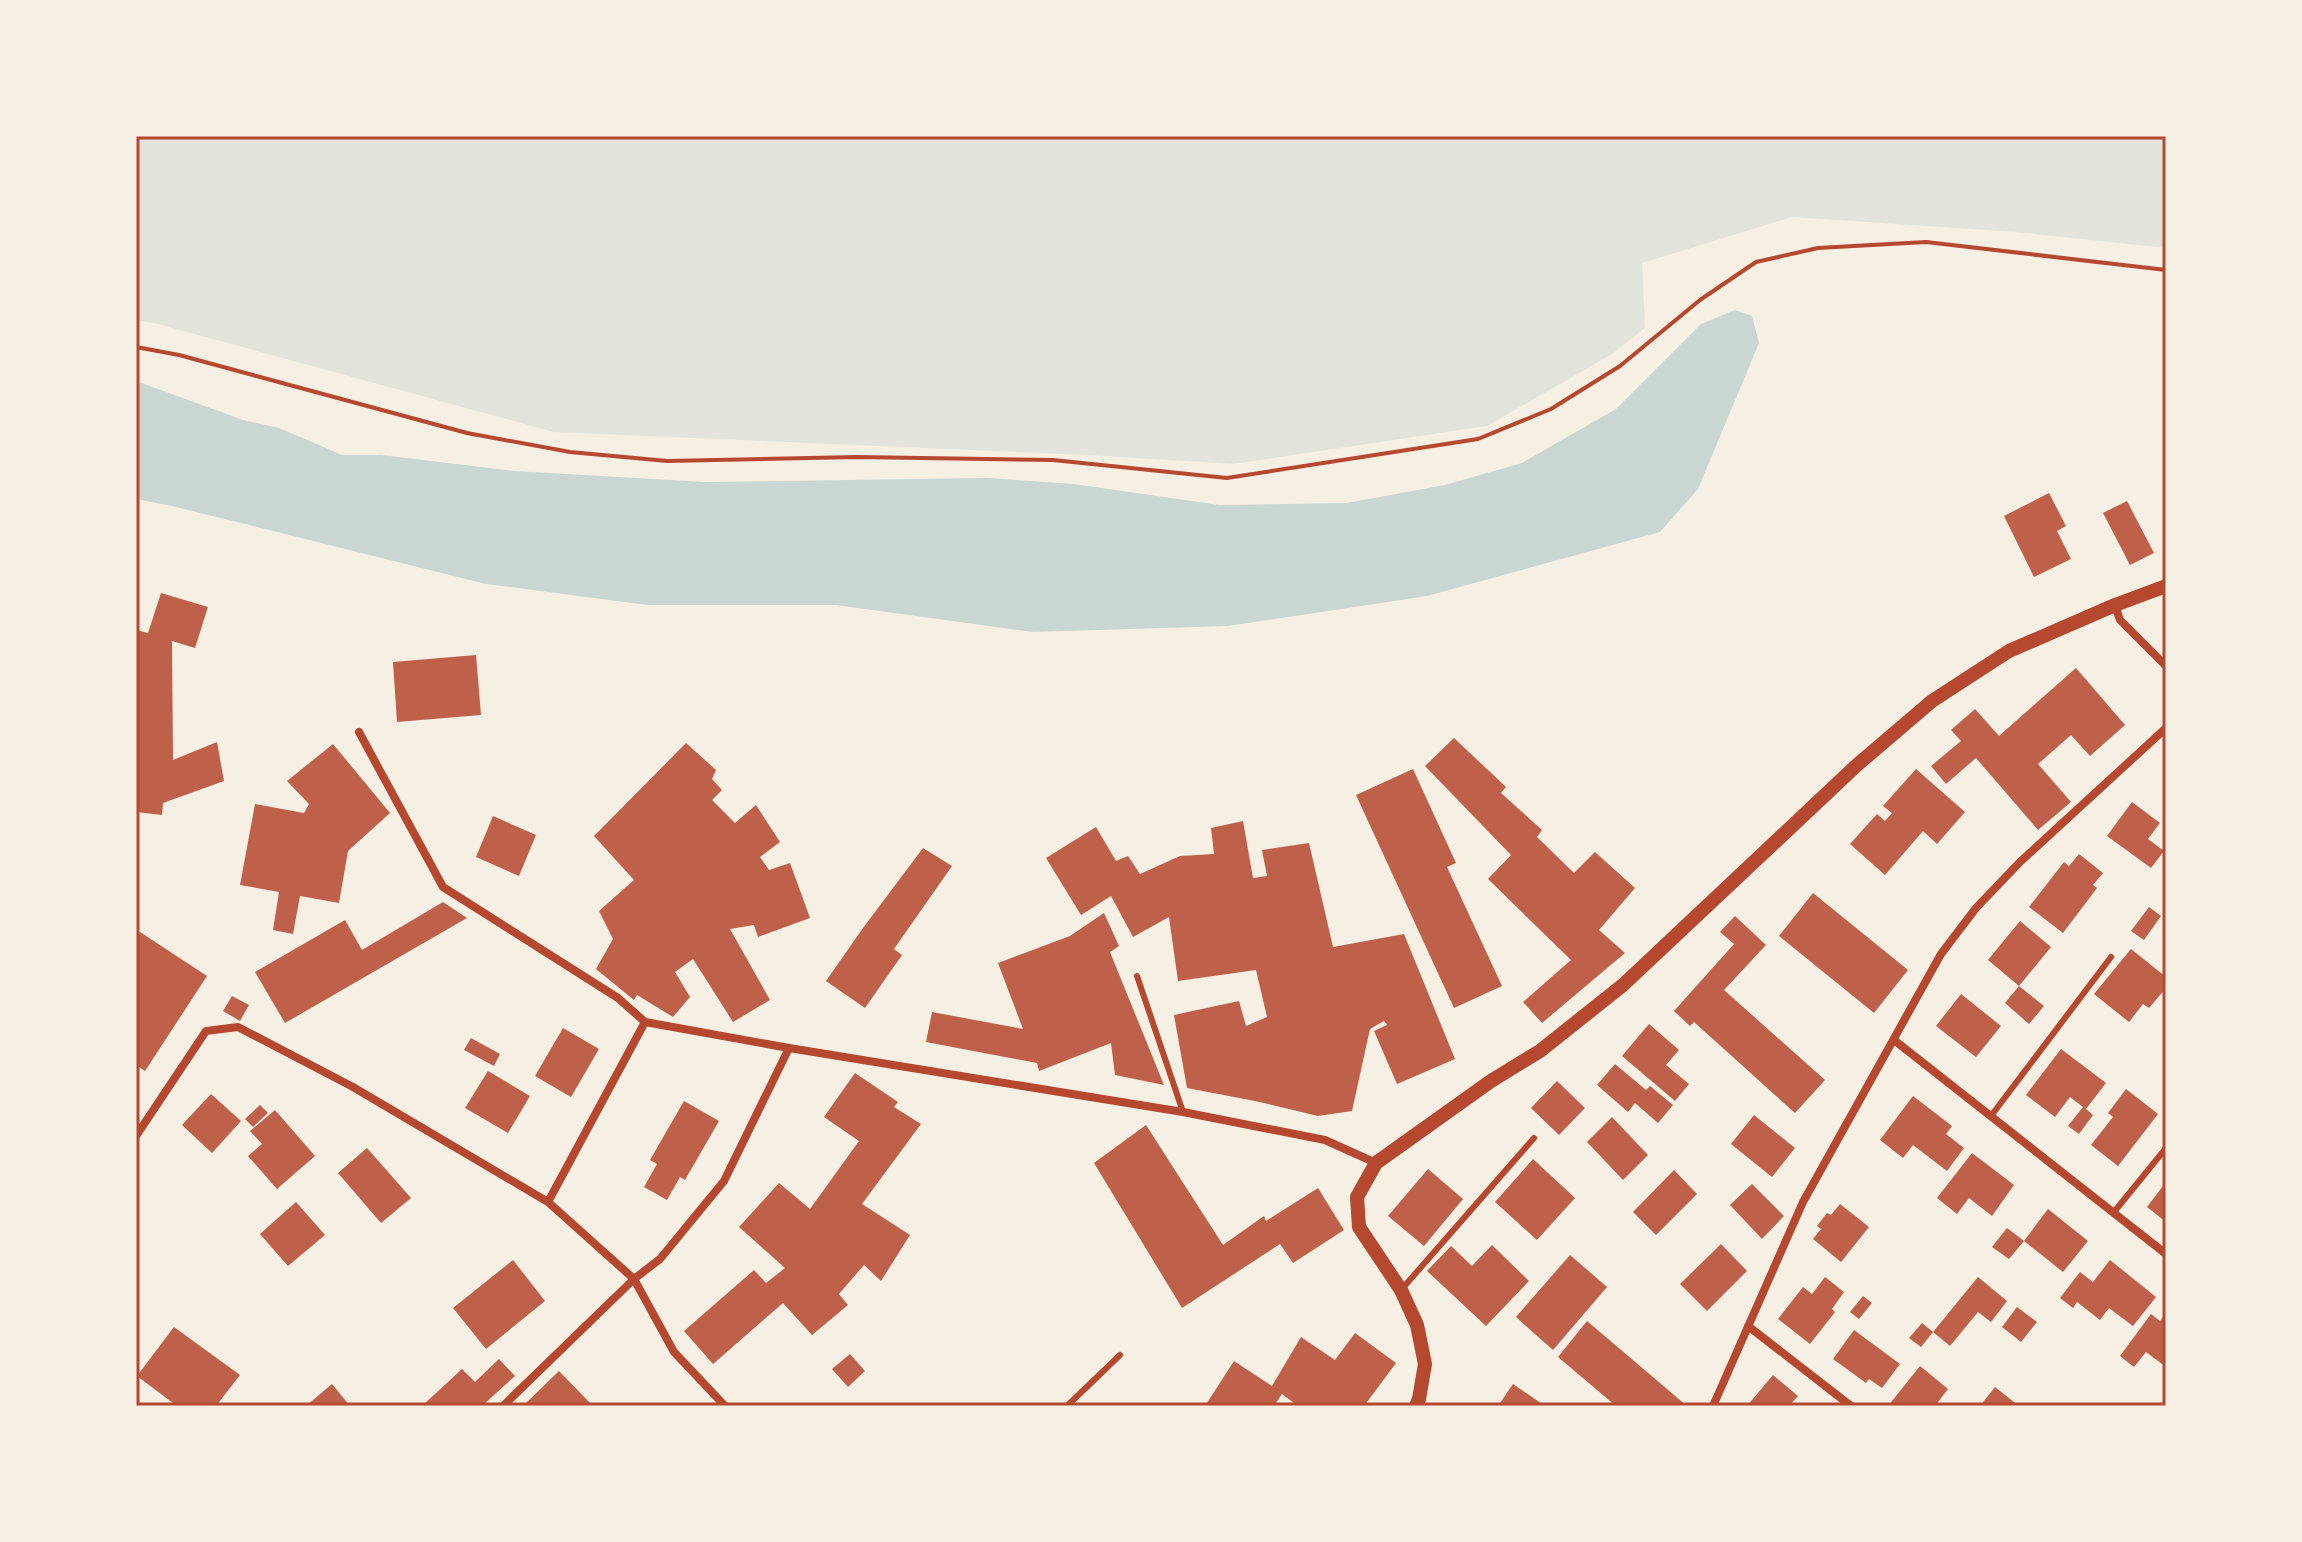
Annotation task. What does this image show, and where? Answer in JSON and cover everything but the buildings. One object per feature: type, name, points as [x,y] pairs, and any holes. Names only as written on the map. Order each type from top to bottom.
[{"type":"street","points":[[1416,1406],[1425,1364],[1417,1325],[1401,1290],[1359,1227],[1357,1197],[1376,1163],[1491,1081],[1540,1051],[1623,985],[1857,765],[1932,701],[2009,651],[2166,586]]},
{"type":"street","points":[[2115,605],[2120,620],[2166,666]]},
{"type":"street","points":[[1713,1406],[1803,1202],[1941,954],[1976,908],[2020,862],[2166,728]]},
{"type":"street","points":[[359,732],[443,887],[618,998],[645,1022],[1183,1112],[1325,1140],[1376,1163]]},
{"type":"street","points":[[548,1202],[645,1022]]},
{"type":"street","points":[[136,1136],[206,1031],[238,1027],[353,1087],[548,1202],[634,1279],[674,1352],[725,1406]]},
{"type":"street","points":[[1894,1040],[2166,1254]]},
{"type":"street","points":[[503,1406],[634,1279],[660,1259],[724,1181],[789,1048]]},
{"type":"street","points":[[1748,1326],[1851,1406]]},
{"type":"lane","points":[[1991,1116],[2111,957]]},
{"type":"lane","points":[[1137,976],[1183,1112]]},
{"type":"lane","points":[[1401,1290],[1534,1138]]},
{"type":"lane","points":[[2114,1212],[2166,1148]]},
{"type":"lane","points":[[1067,1406],[1120,1355]]},
{"type":"path","points":[[136,347],[179,355],[467,433],[570,452],[667,461],[857,457],[1053,460],[1227,478],[1478,439],[1551,409],[1620,366],[1700,300],[1756,262],[1818,248],[1926,242],[2166,270]]},
{"type":"shaded area","points":[[136,136],[2166,136],[2166,248],[2016,232],[1792,217],[1642,263],[1645,328],[1612,354],[1487,426],[1234,464],[554,432],[136,320]]},
{"type":"shaded area","points":[[1735,310],[1752,316],[1759,343],[1698,489],[1660,532],[1427,596],[1228,626],[1033,632],[836,605],[648,605],[486,584],[136,499],[136,381],[243,420],[279,428],[342,455],[381,455],[514,471],[705,482],[988,478],[1074,484],[1219,505],[1347,503],[1445,485],[1522,463],[1616,409],[1701,324]]}]
